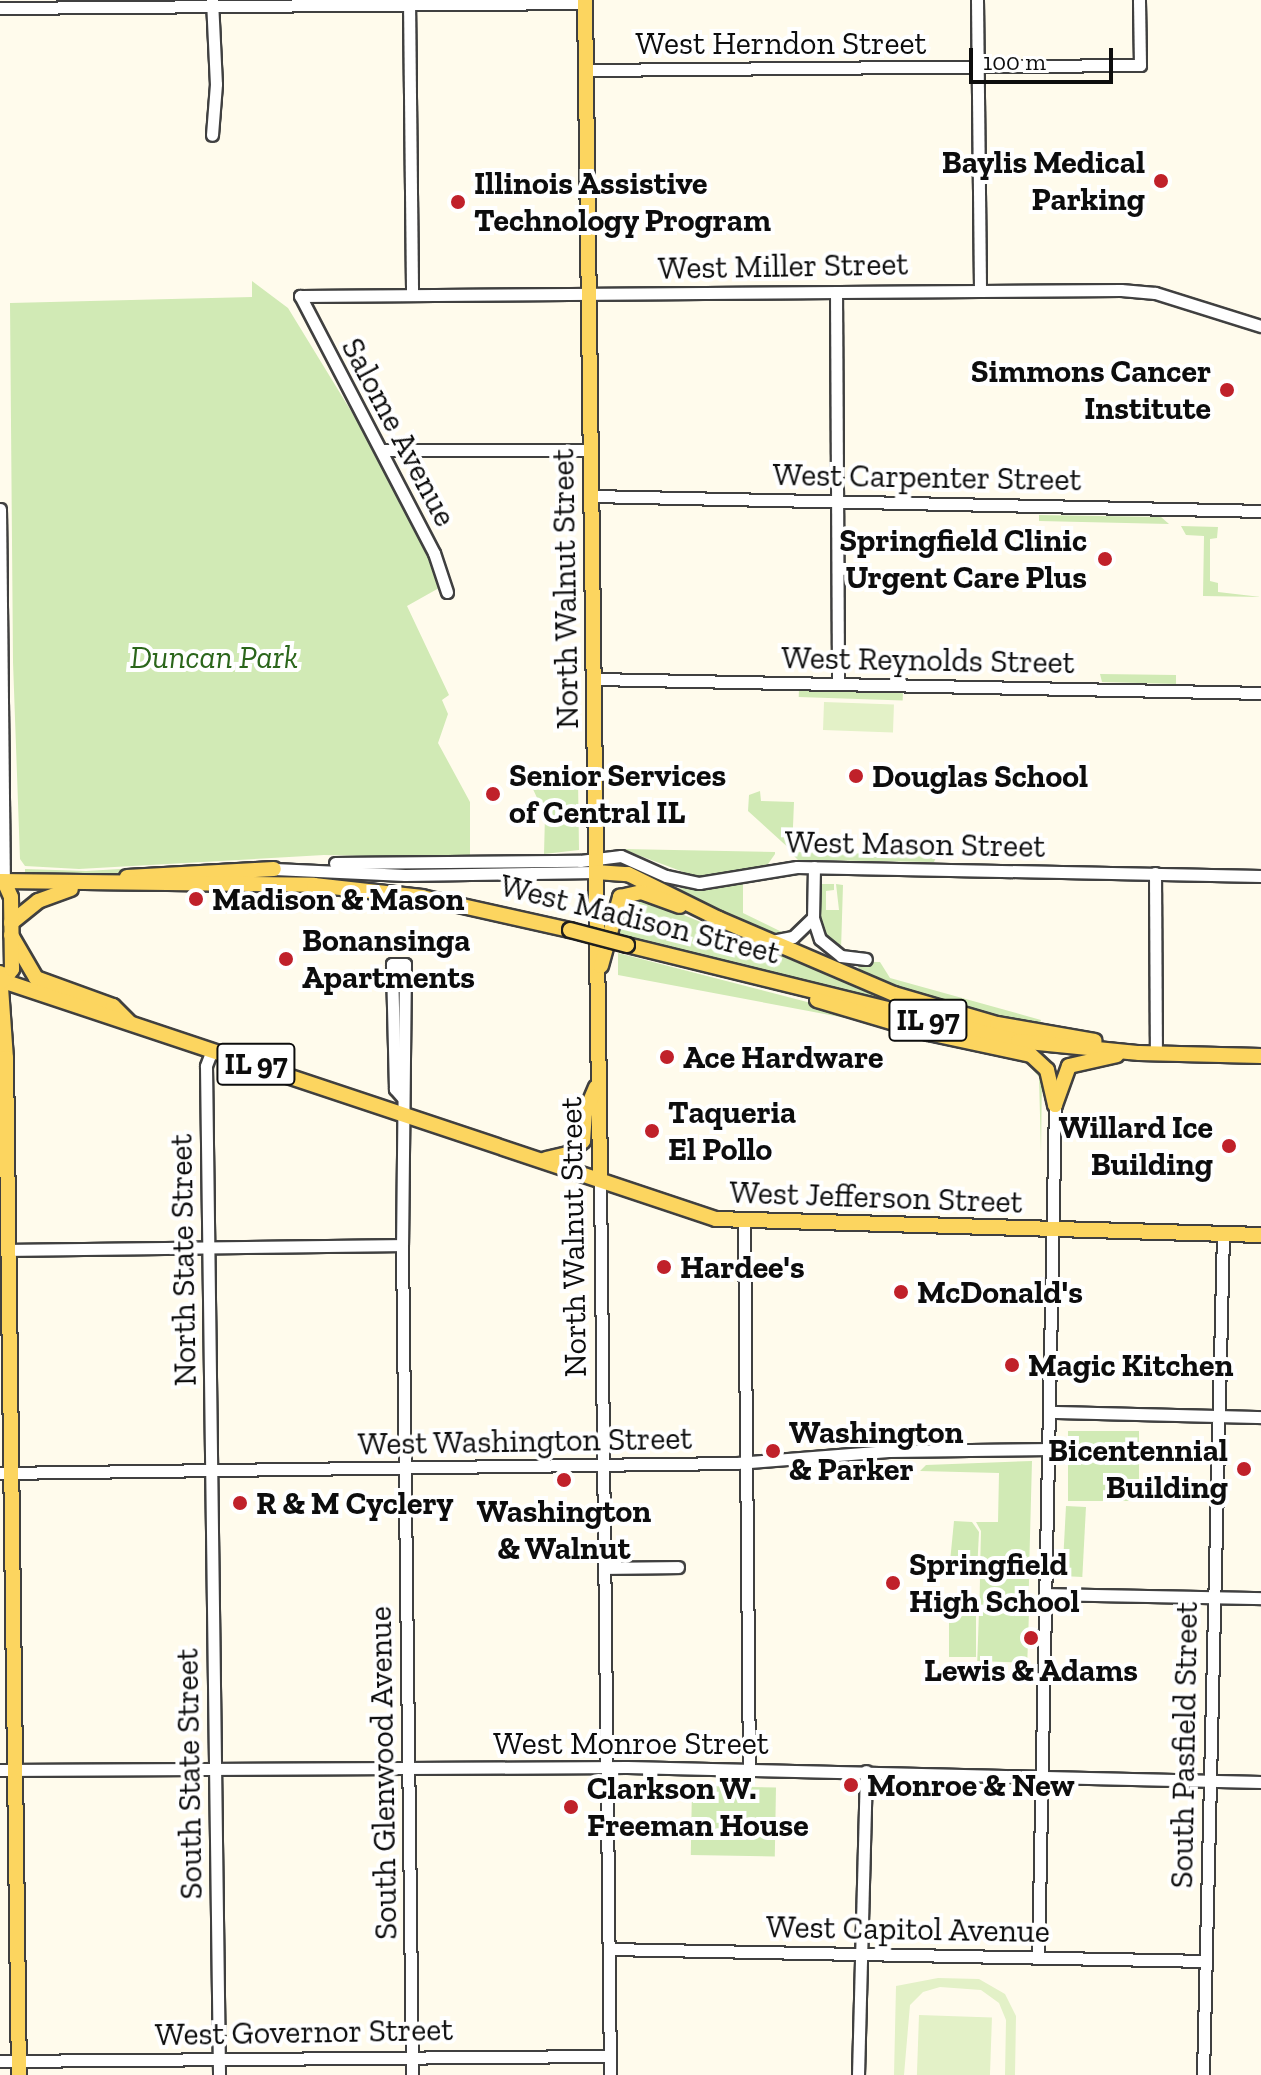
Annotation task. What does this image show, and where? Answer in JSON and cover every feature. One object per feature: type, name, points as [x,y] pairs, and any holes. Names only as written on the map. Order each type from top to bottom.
[{"type":"main road","name":"North Walnut Street","points":[[585,1],[600,1179]]},
{"type":"main road","points":[[596,866],[618,870],[719,919],[930,1005],[997,1024],[1111,1043],[1129,1052]]},
{"type":"main road","points":[[11,929],[38,901],[82,885],[180,870],[274,869]]},
{"type":"main road","points":[[1,883],[11,897],[12,969],[1,978],[8,1250],[7,1771],[18,2068]]},
{"type":"main road","name":"West Madison Street","points":[[1,883],[299,885],[380,891],[570,930],[1018,1041],[1156,1054],[1261,1056]]},
{"type":"main road","points":[[598,973],[614,905],[624,895],[641,892],[719,919]]},
{"type":"main road","points":[[11,929],[36,978],[113,1006],[129,1023]]},
{"type":"main road","points":[[730,971],[928,1033],[1031,1055],[1047,1070],[1055,1105]]},
{"type":"main road","name":"West Jefferson Street","points":[[1,978],[705,1216],[744,1223],[1261,1235]]},
{"type":"main road","points":[[1055,1105],[1069,1066],[1129,1052]]},
{"type":"main road","points":[[542,1159],[568,1154],[583,1141],[585,1113],[599,1081]]},
{"type":"street","points":[[977,0],[980,290]]},
{"type":"street","name":"West Herndon Street","points":[[586,70],[1140,65],[1139,0]]},
{"type":"street","points":[[0,8],[213,3],[585,1]]},
{"type":"street","points":[[409,2],[412,294]]},
{"type":"street","points":[[212,135],[213,3]]},
{"type":"street","name":"West Miller Street","points":[[300,296],[1140,290],[1261,326]]},
{"type":"street","points":[[836,292],[840,501],[838,684]]},
{"type":"street","name":"Salome Avenue","points":[[300,296],[382,450],[447,592]]},
{"type":"street","points":[[382,450],[591,450]]},
{"type":"street","name":"West Carpenter Street","points":[[592,496],[1261,511]]},
{"type":"street","points":[[0,509],[1,883]]},
{"type":"street","name":"West Reynolds Street","points":[[595,679],[1261,693]]},
{"type":"street","name":"West Mason Street","points":[[274,869],[405,875],[596,866],[621,856],[666,876],[699,883],[757,871],[814,867],[1261,876]]},
{"type":"street","name":"West Mason Street","points":[[335,863],[596,866]]},
{"type":"street","points":[[814,867],[813,918],[820,939],[833,952],[866,959]]},
{"type":"street","points":[[1155,873],[1156,1054]]},
{"type":"street","points":[[772,941],[793,937],[813,918]]},
{"type":"street","points":[[392,964],[405,964],[407,1092],[402,1097],[395,1089],[392,964]]},
{"type":"street","name":"North State Street","points":[[212,1050],[206,1066],[212,1472]]},
{"type":"street","name":"South Glenwood Avenue","points":[[402,1097],[412,2075]]},
{"type":"street","points":[[1038,1958],[1052,1412],[1055,1105]]},
{"type":"street","name":"North Walnut Street","points":[[600,1179],[610,2075]]},
{"type":"street","points":[[744,1223],[749,1769]]},
{"type":"street","name":"South Pasfield Street","points":[[1203,2075],[1223,1235]]},
{"type":"street","points":[[8,1250],[402,1245]]},
{"type":"street","points":[[1052,1412],[1261,1417]]},
{"type":"street","name":"West Washington Street","points":[[6,1473],[603,1466],[747,1462],[889,1451],[1051,1449]]},
{"type":"street","name":"South State Street","points":[[212,1472],[219,2075]]},
{"type":"street","points":[[605,1568],[678,1567]]},
{"type":"street","points":[[1047,1594],[1261,1598]]},
{"type":"street","name":"West Monroe Street","points":[[7,1771],[608,1767],[1261,1782]]},
{"type":"street","points":[[858,2075],[866,1771]]},
{"type":"street","name":"West Capitol Avenue","points":[[609,1949],[1205,1961]]},
{"type":"street","name":"West Governor Street","points":[[0,2061],[18,2068],[218,2058],[609,2056]]},
{"type":"green space","name":"Duncan Park","points":[[252,281],[288,308],[370,442],[438,576],[439,588],[407,606],[449,695],[442,700],[448,714],[438,743],[470,802],[470,858],[324,855],[79,869],[25,866],[20,859],[13,662],[10,303],[252,297]]},
{"type":"green space","points":[[1039,515],[1161,517],[1169,524],[1039,521]]},
{"type":"green space","points":[[1181,526],[1218,527],[1217,538],[1210,539],[1210,581],[1218,583],[1218,592],[1261,597],[1203,596],[1204,536],[1186,535]]},
{"type":"green space","points":[[1100,674],[1176,675],[1176,684],[1102,682]]},
{"type":"green space","points":[[799,689],[903,693],[903,701],[799,697]]},
{"type":"green space","points":[[824,702],[894,704],[893,732],[823,730]]},
{"type":"green space","points":[[570,778],[578,778],[579,850],[544,854],[545,815],[532,787],[570,787]]},
{"type":"green space","points":[[760,791],[761,801],[794,802],[792,851],[748,811],[749,795]]},
{"type":"green space","points":[[622,849],[775,854],[768,864],[743,873],[702,879]]},
{"type":"green space","points":[[790,852],[937,855],[934,862],[798,860]]},
{"type":"green space","points":[[275,860],[101,875],[25,873],[25,869],[86,871]]},
{"type":"green space","points":[[752,880],[743,883],[743,913],[786,934],[773,934],[675,889]]},
{"type":"green space","points":[[821,884],[834,884],[834,890],[826,891],[826,910],[839,910],[836,884],[843,885],[841,950],[825,936],[820,923]]},
{"type":"green space","points":[[648,900],[796,962],[970,1024],[618,933],[624,903]]},
{"type":"green space","points":[[618,953],[1031,1060],[1042,1075],[1041,1154],[1039,1077],[1024,1060],[851,1019],[618,975]]},
{"type":"green space","points":[[856,962],[880,962],[890,978],[1041,1020],[1040,1026],[923,996],[860,971]]},
{"type":"green space","points":[[1068,1431],[1139,1431],[1139,1501],[1068,1501]]},
{"type":"green space","points":[[1032,1461],[1029,1574],[980,1573],[981,1531],[976,1522],[998,1522],[999,1473],[920,1471],[926,1465]]},
{"type":"green space","points":[[1066,1506],[1086,1507],[1082,1577],[1062,1576]]},
{"type":"green space","points":[[954,1521],[972,1522],[979,1532],[977,1572],[949,1572]]},
{"type":"green space","points":[[980,1578],[1029,1579],[1029,1607],[980,1606]]},
{"type":"green space","points":[[949,1611],[976,1611],[976,1657],[949,1657]]},
{"type":"green space","points":[[979,1611],[1029,1613],[1027,1663],[977,1661]]},
{"type":"green space","points":[[692,1786],[776,1787],[775,1856],[691,1855]]},
{"type":"green space","points":[[938,1978],[979,1979],[1005,1994],[1016,2016],[1015,2075],[1005,2075],[1006,2020],[999,2003],[981,1990],[940,1987],[923,1992],[910,2005],[904,2075],[894,2075],[896,1986]]},
{"type":"green space","points":[[919,2015],[992,2018],[990,2075],[917,2075]]},
{"type":"place","name":"Baylis Medical Parking","points":[[1161,181]]},
{"type":"place","name":"Illinois Assistive Technology Program","points":[[458,202]]},
{"type":"place","name":"Simmons Cancer Institute","points":[[1227,390]]},
{"type":"place","name":"Springfield Clinic Urgent Care Plus","points":[[1105,559]]},
{"type":"place","name":"Douglas School","points":[[856,776]]},
{"type":"place","name":"Senior Services of Central IL","points":[[493,794]]},
{"type":"place","name":"Madison & Mason","points":[[196,899]]},
{"type":"place","name":"Bonansinga Apartments","points":[[286,959]]},
{"type":"place","name":"Ace Hardware","points":[[667,1057]]},
{"type":"place","name":"Taqueria El Pollo","points":[[652,1131]]},
{"type":"place","name":"Willard Ice Building","points":[[1229,1146]]},
{"type":"place","name":"Hardee's","points":[[664,1267]]},
{"type":"place","name":"McDonald's","points":[[901,1292]]},
{"type":"place","name":"Magic Kitchen","points":[[1012,1365]]},
{"type":"place","name":"Washington & Parker","points":[[773,1451]]},
{"type":"place","name":"Bicentennial Building","points":[[1244,1469]]},
{"type":"place","name":"Washington & Walnut","points":[[564,1480]]},
{"type":"place","name":"R & M Cyclery","points":[[240,1503]]},
{"type":"place","name":"Springfield High School","points":[[893,1583]]},
{"type":"place","name":"Lewis & Adams","points":[[1031,1638]]},
{"type":"place","name":"Monroe & New","points":[[851,1785]]},
{"type":"place","name":"Clarkson W. Freeman House","points":[[571,1807]]}]
